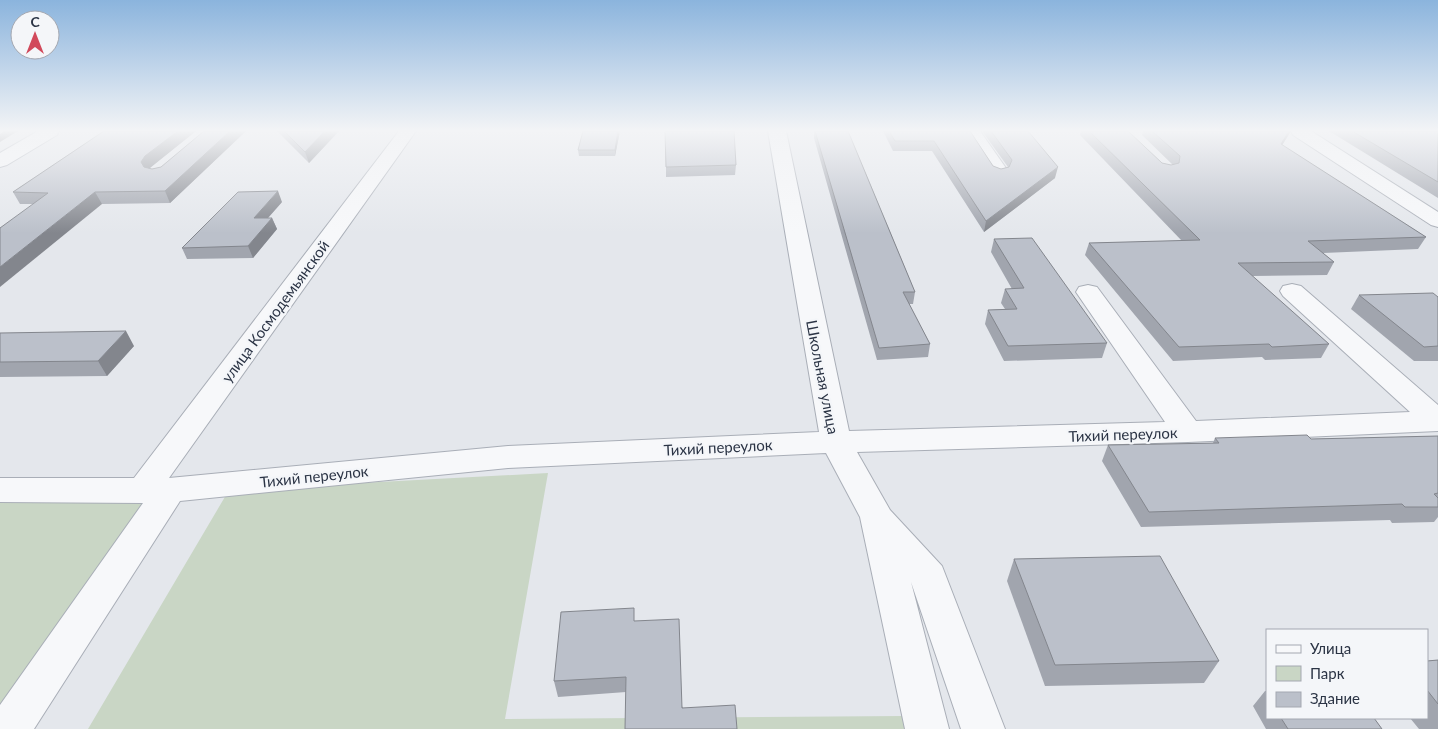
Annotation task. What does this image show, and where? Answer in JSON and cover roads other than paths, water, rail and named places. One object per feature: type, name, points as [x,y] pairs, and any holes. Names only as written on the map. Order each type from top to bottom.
[{"type":"street","name":"улица Космодемьянской","points":[[9,729],[156,490],[384,165]]},
{"type":"street","name":"Школьная улица","points":[[783,165],[836,442],[877,517],[927,729]]},
{"type":"street","points":[[995,165],[999,171]]},
{"type":"street","points":[[1352,165],[1438,221]]},
{"type":"street","points":[[1292,291],[1438,421]]},
{"type":"street","points":[[1088,292],[1188,432]]},
{"type":"street","name":"Тихий переулок","points":[[0,490],[156,490],[508,457],[836,442],[1188,432],[1438,421]]},
{"type":"street","points":[[877,517],[929,578],[983,729]]}]
